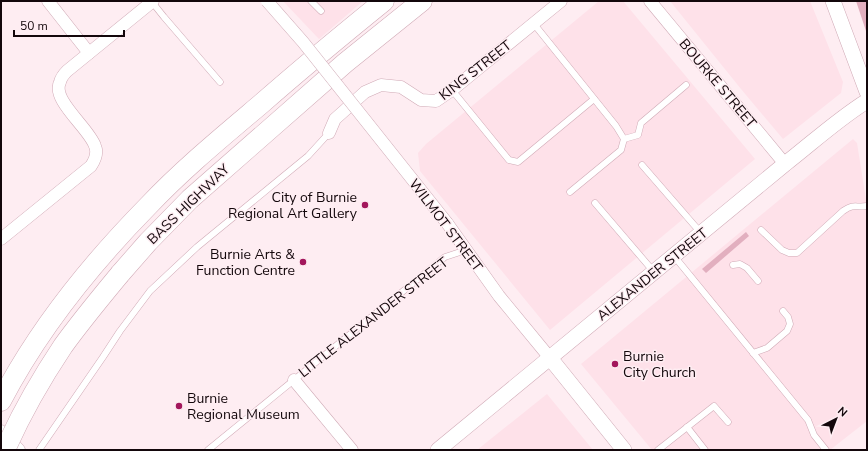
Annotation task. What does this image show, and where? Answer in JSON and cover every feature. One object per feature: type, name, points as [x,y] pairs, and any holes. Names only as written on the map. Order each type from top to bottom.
[{"type":"highway","name":"BASS HIGHWAY","points":[[1,401],[22,364],[60,307],[98,260],[149,205],[181,174],[269,96],[384,1]]},
{"type":"highway","name":"BASS HIGHWAY","points":[[5,450],[40,384],[64,345],[120,274],[148,242],[190,199],[345,63],[422,1]]},
{"type":"street","points":[[48,1],[89,53]]},
{"type":"street","points":[[1,238],[91,166],[96,157],[95,146],[88,134],[67,108],[59,95],[59,83],[67,71],[153,1]]},
{"type":"street","name":"WILMOT STREET","points":[[267,1],[303,42],[447,223],[498,296],[624,450]]},
{"type":"street","name":"KING STREET","points":[[329,133],[335,119],[365,92],[381,86],[401,87],[421,100],[436,101],[452,90],[561,1]]},
{"type":"street","name":"BOURKE STREET","points":[[650,1],[786,164]]},
{"type":"street","points":[[833,1],[867,92]]},
{"type":"street","name":"ALEXANDER STREET","points":[[438,450],[840,120],[867,101]]},
{"type":"street","points":[[294,380],[352,450]]},
{"type":"street","points":[[1,430],[19,450]]},
{"type":"lane","points":[[153,1],[164,17],[220,82]]},
{"type":"lane","points":[[311,1],[321,11]]},
{"type":"lane","points":[[534,24],[616,126],[624,139],[621,150],[570,192]]},
{"type":"lane","points":[[624,139],[638,135],[641,123],[686,85]]},
{"type":"lane","points":[[452,90],[509,160],[518,162],[594,98]]},
{"type":"lane","points":[[39,450],[123,327],[150,291],[197,247],[308,156],[329,133]]},
{"type":"lane","points":[[642,165],[701,234]]},
{"type":"lane","points":[[595,203],[654,272]]},
{"type":"lane","points":[[761,230],[782,250],[789,253],[797,253],[843,211],[851,206],[867,206]]},
{"type":"lane","name":"LITTLE ALEXANDER STREET","points":[[208,450],[445,257],[466,250]]},
{"type":"lane","points":[[674,256],[808,420],[814,435],[826,450]]},
{"type":"lane","points":[[733,265],[740,264],[747,268],[758,281]]},
{"type":"lane","points":[[753,353],[767,348],[787,331],[790,324],[783,311]]},
{"type":"lane","points":[[658,450],[714,406],[728,422]]},
{"type":"lane","points":[[687,427],[705,450]]},
{"type":"shaded area","points":[[283,1],[363,1],[319,39]]},
{"type":"shaded area","points":[[599,1],[623,1],[755,159],[550,330],[420,171],[418,153],[426,144]]},
{"type":"shaded area","points":[[670,1],[810,1],[843,82],[841,93],[783,139]]},
{"type":"shaded area","points":[[856,1],[867,1],[867,34]]},
{"type":"shaded area","points":[[853,139],[857,143],[867,206],[867,421],[830,450],[652,450],[581,364]]},
{"type":"shaded area","points":[[746,232],[749,236],[706,273],[702,269]]},
{"type":"shaded area","points":[[547,394],[593,450],[477,450]]},
{"type":"place","name":"City of Burnie Regional Art Gallery","points":[[365,205]]},
{"type":"place","name":"Burnie Arts & Function Centre","points":[[303,262]]},
{"type":"place","name":"Burnie City Church","points":[[615,364]]},
{"type":"place","name":"Burnie Regional Museum","points":[[179,406]]}]
